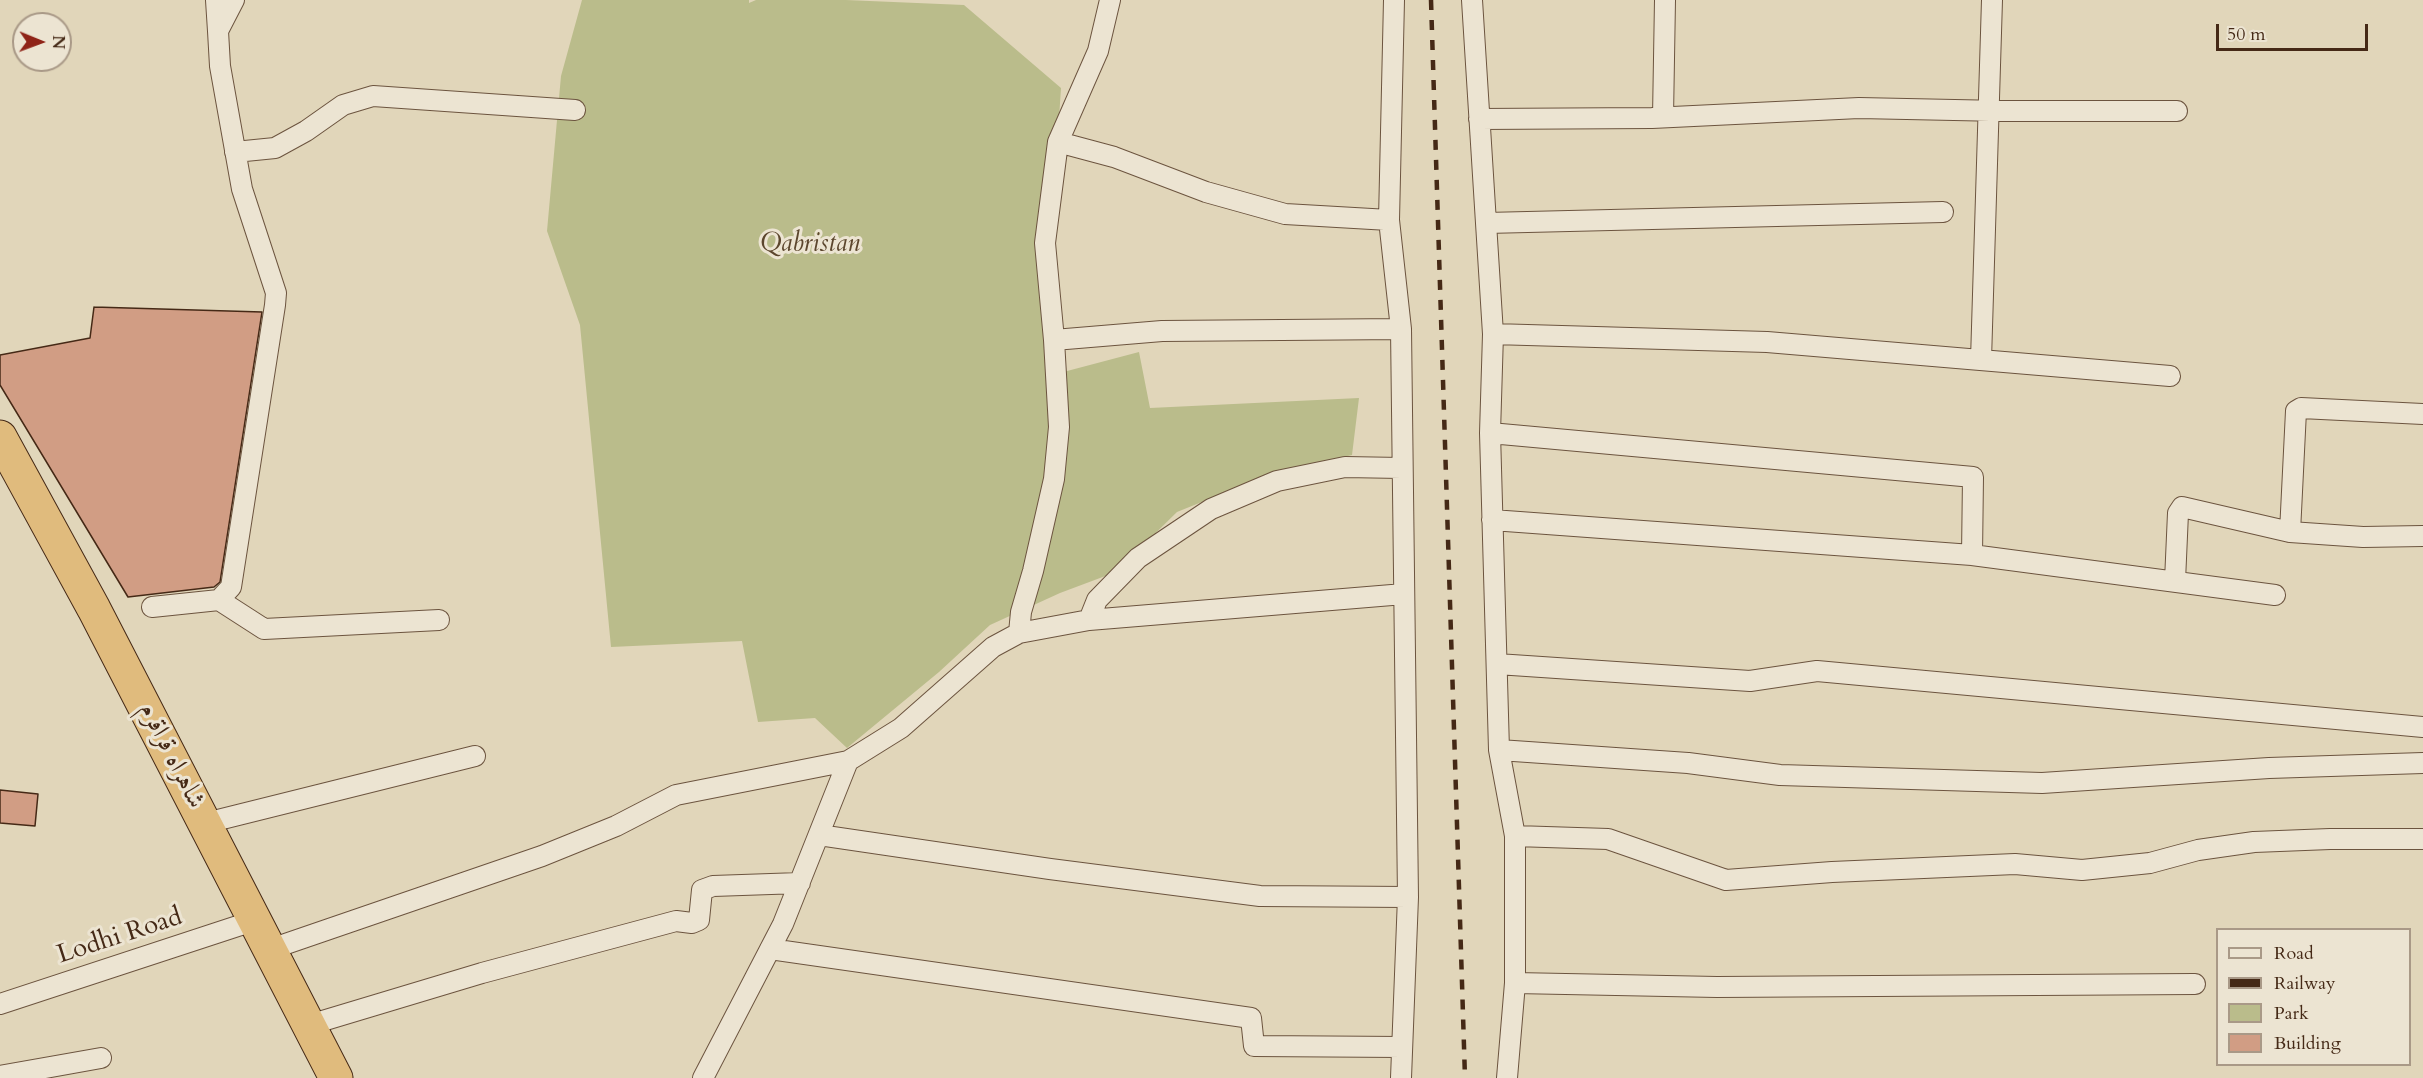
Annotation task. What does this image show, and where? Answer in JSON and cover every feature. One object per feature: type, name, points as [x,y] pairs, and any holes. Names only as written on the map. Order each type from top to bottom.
[{"type":"highway","name":"شاہراہ قراقرم","points":[[0,437],[94,609],[336,1078]]},
{"type":"street","points":[[216,0],[220,66],[242,189],[276,293],[231,588],[219,600]]},
{"type":"street","points":[[218,31],[234,0]]},
{"type":"street","points":[[1019,633],[1021,612],[1054,479],[1059,427],[1045,243],[1058,142],[1098,51],[1110,0]]},
{"type":"street","points":[[1394,0],[1389,220],[1401,329],[1408,897],[1401,1078]]},
{"type":"street","points":[[1472,0],[1493,334],[1490,433],[1499,750],[1515,836],[1515,983],[1507,1078]]},
{"type":"street","points":[[1663,117],[1665,0]]},
{"type":"street","points":[[1981,360],[1992,0]]},
{"type":"street","points":[[235,152],[275,148],[306,131],[343,105],[373,96],[575,110]]},
{"type":"street","points":[[1479,119],[1663,117],[1859,108],[2177,111]]},
{"type":"street","points":[[1058,142],[1114,157],[1206,192],[1285,214],[1389,220]]},
{"type":"street","points":[[1486,223],[1943,212]]},
{"type":"street","points":[[1054,340],[1162,331],[1401,329]]},
{"type":"street","points":[[1493,334],[1767,342],[2170,376]]},
{"type":"street","points":[[2290,532],[2296,411],[2301,408],[2423,414]]},
{"type":"street","points":[[1490,433],[1973,477],[1972,555]]},
{"type":"street","points":[[1089,620],[1097,600],[1138,558],[1211,508],[1277,481],[1345,467],[1401,468]]},
{"type":"street","points":[[2175,581],[2178,513],[2181,507],[2290,532],[2363,537],[2423,536]]},
{"type":"street","points":[[1492,520],[1972,555],[2275,594]]},
{"type":"street","points":[[703,1078],[783,924],[848,761],[901,728],[993,647],[1019,633],[1089,620],[1404,594]]},
{"type":"street","points":[[152,607],[219,600],[264,629],[439,620]]},
{"type":"street","points":[[1497,664],[1750,681],[1817,671],[2423,727]]},
{"type":"street","points":[[1499,750],[1688,763],[1780,775],[2042,783],[2269,768],[2423,763]]},
{"type":"street","points":[[206,823],[475,756]]},
{"type":"street","name":"Lodhi Road","points":[[0,1004],[264,935],[542,856],[615,826],[676,795],[848,761]]},
{"type":"street","points":[[819,835],[1050,869],[1260,896],[1408,897]]},
{"type":"street","points":[[1515,836],[1608,839],[1726,880],[1832,872],[2015,864],[2082,870],[2150,863],[2198,850],[2254,842],[2422,839]]},
{"type":"street","points":[[309,1025],[482,973],[676,921],[692,923],[699,920],[702,890],[713,886],[800,883]]},
{"type":"street","points":[[770,949],[1251,1018],[1254,1046],[1402,1047]]},
{"type":"street","points":[[1515,983],[1718,987],[2195,984]]},
{"type":"street","points":[[0,1076],[101,1058]]},
{"type":"green space","name":"Qabristan","points":[[582,0],[749,0],[749,3],[756,0],[846,0],[964,5],[1061,88],[1053,210],[1052,375],[1139,352],[1150,408],[1359,398],[1352,455],[1266,476],[1177,512],[1116,572],[1060,593],[990,625],[939,672],[847,748],[815,718],[758,722],[742,641],[611,647],[580,325],[547,231],[561,76]]},
{"type":"building","points":[[94,307],[262,312],[220,582],[214,587],[128,597],[0,385],[0,355],[90,338]]},
{"type":"building","points":[[0,790],[38,794],[35,826],[0,823]]},
{"type":"railway","points":[[1431,0],[1465,1078]]}]
